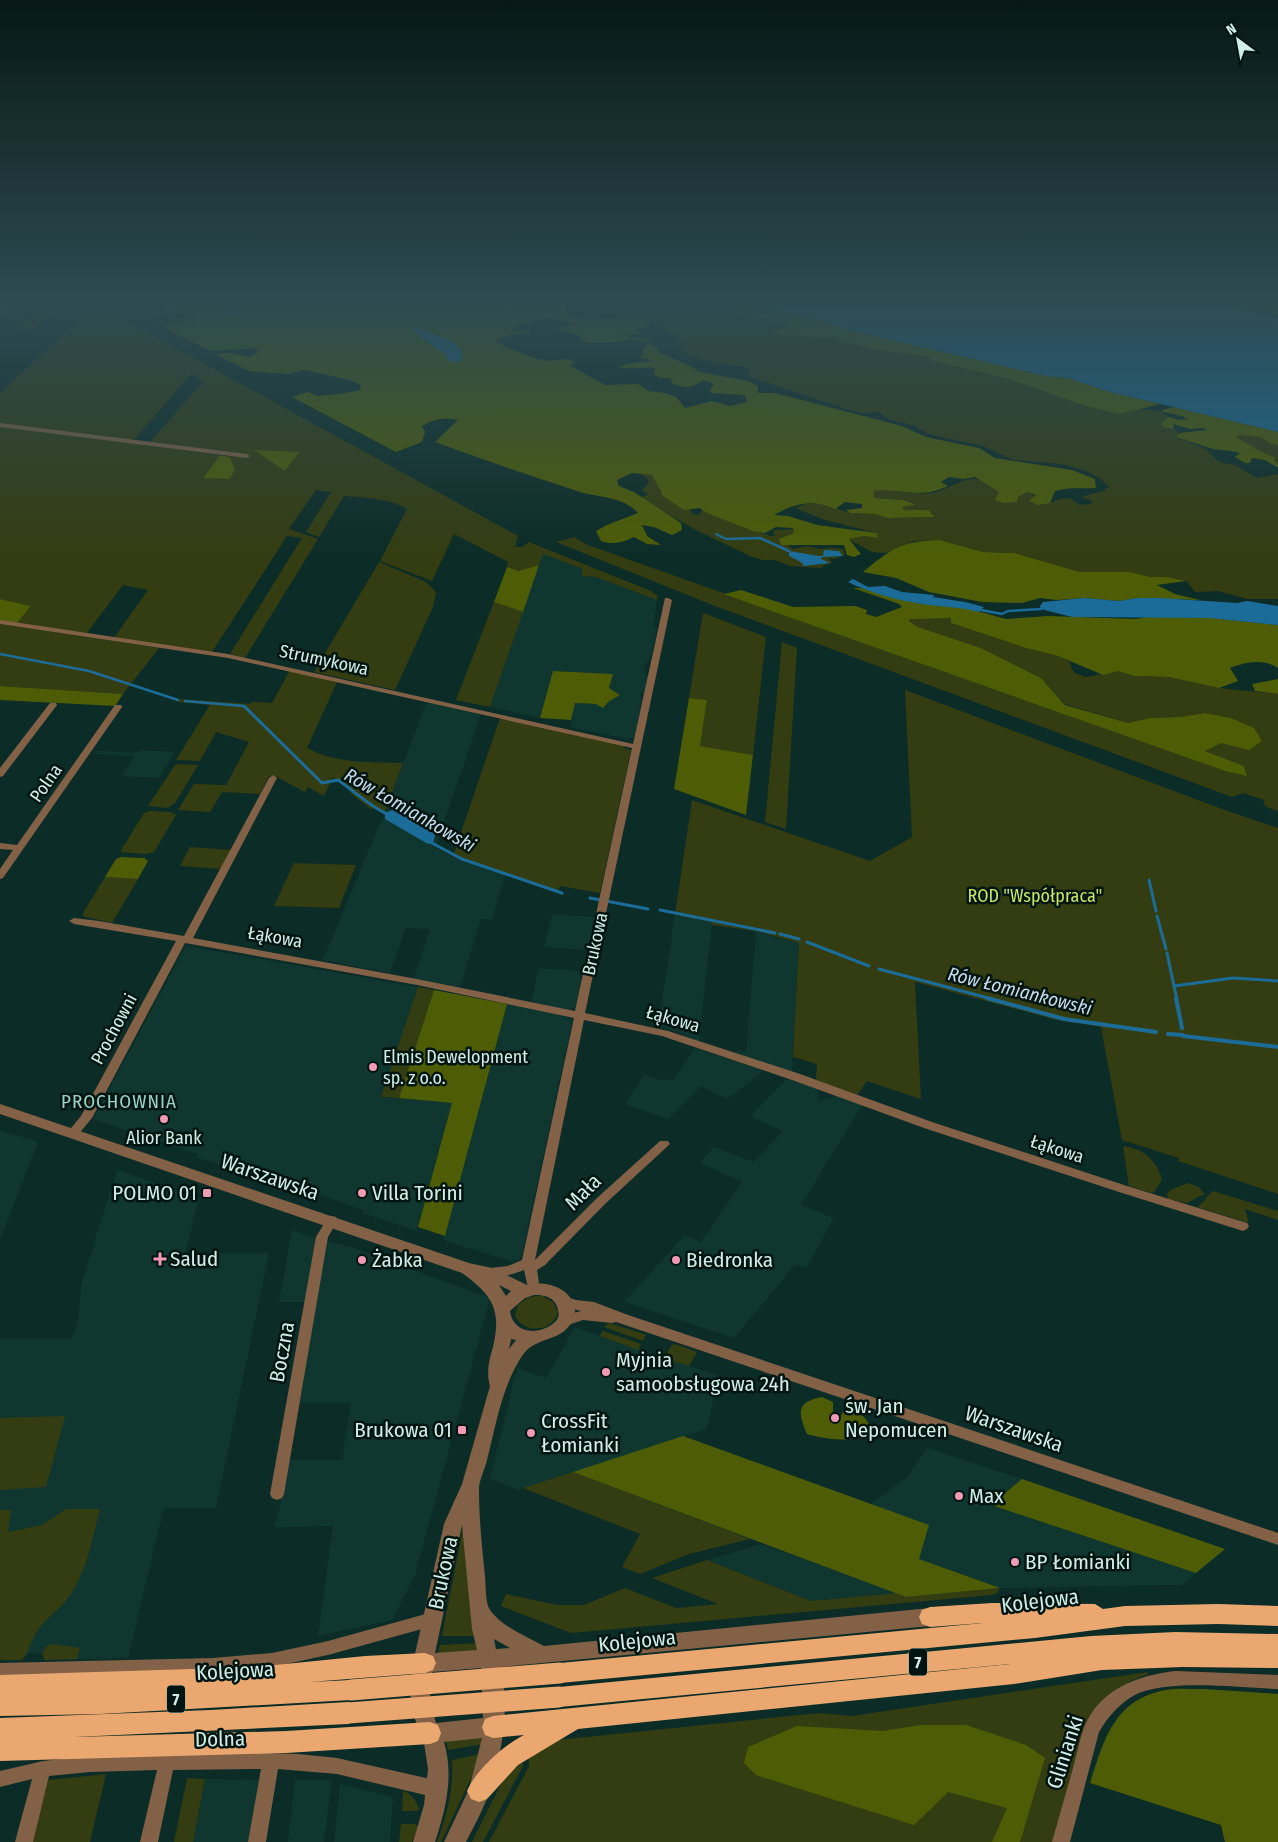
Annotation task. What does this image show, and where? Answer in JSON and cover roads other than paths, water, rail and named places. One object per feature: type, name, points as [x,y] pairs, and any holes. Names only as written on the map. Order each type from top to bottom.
[{"type":"highway","points":[[930,1616],[1031,1611],[1126,1616]]},
{"type":"highway","name":"Kolejowa","points":[[0,1705],[100,1703],[351,1690],[560,1673],[1035,1628],[1126,1616],[1218,1614],[1278,1616]]},
{"type":"highway","name":"7","points":[[0,1729],[211,1721],[348,1713],[559,1696],[1091,1646],[1175,1642],[1278,1644]]},
{"type":"highway","points":[[493,1727],[986,1677],[1102,1660],[1183,1657],[1278,1658]]},
{"type":"highway","points":[[0,1685],[255,1677],[365,1666],[425,1663]]},
{"type":"highway","points":[[479,1791],[510,1757],[529,1744],[575,1720]]},
{"type":"highway","points":[[0,1750],[286,1742],[430,1733]]},
{"type":"street","points":[[0,425],[247,456]]},
{"type":"street","name":"Brukowa","points":[[529,1290],[529,1265],[668,600]]},
{"type":"street","name":"Strumykowa","points":[[0,622],[228,656],[637,747]]},
{"type":"street","points":[[0,774],[53,705]]},
{"type":"street","name":"Polna","points":[[0,876],[118,707]]},
{"type":"street","name":"Prochowni","points":[[73,1133],[86,1118],[273,778]]},
{"type":"street","points":[[0,846],[20,848]]},
{"type":"street","name":"Łąkowa","points":[[74,921],[349,968],[664,1033],[796,1077],[928,1125],[1243,1226]]},
{"type":"street","name":"Warszawska","points":[[0,1109],[332,1220],[468,1269],[486,1272],[510,1271],[529,1265]]},
{"type":"street","name":"Mała","points":[[529,1265],[541,1262],[608,1194],[664,1144]]},
{"type":"street","name":"Boczna","points":[[277,1494],[322,1237],[332,1220]]},
{"type":"street","name":"Warszawska","points":[[468,1269],[500,1297],[503,1317]]},
{"type":"street","name":"Warszawska","points":[[486,1272],[529,1290]]},
{"type":"street","points":[[529,1290],[553,1292],[564,1301],[567,1308],[565,1321],[552,1333],[531,1337],[512,1332],[503,1317],[510,1300],[529,1290]]},
{"type":"street","name":"Warszawska","points":[[564,1301],[576,1305],[594,1306],[623,1320],[1278,1539]]},
{"type":"street","name":"Warszawska","points":[[565,1321],[583,1315],[623,1320]]},
{"type":"street","name":"Brukowa","points":[[498,1385],[496,1366],[504,1338],[503,1317]]},
{"type":"street","name":"Brukowa","points":[[430,1733],[422,1716],[420,1699],[433,1619],[458,1508],[470,1485],[498,1385],[516,1350],[521,1343],[531,1337]]},
{"type":"street","name":"Brukowa","points":[[470,1485],[471,1539],[482,1615],[482,1629],[494,1686],[493,1727]]},
{"type":"street","points":[[482,1615],[507,1637],[542,1655]]},
{"type":"street","points":[[425,1663],[489,1660],[930,1616]]},
{"type":"street","name":"Kolejowa","points":[[0,1670],[252,1662],[300,1654],[433,1619]]},
{"type":"street","name":"Glinianki","points":[[1061,1842],[1092,1730],[1099,1716],[1109,1703],[1120,1694],[1144,1683],[1179,1677],[1278,1682]]},
{"type":"street","points":[[424,1842],[435,1809],[439,1788],[438,1755],[430,1733],[493,1727],[479,1791],[454,1842]]},
{"type":"street","points":[[257,1842],[272,1761]]},
{"type":"street","name":"Dolna","points":[[0,1779],[43,1769],[87,1764],[272,1761],[337,1766],[408,1784],[439,1788]]},
{"type":"street","points":[[149,1842],[167,1762]]},
{"type":"street","points":[[24,1842],[43,1769]]},
{"type":"water","points":[[1092,386],[1278,386],[1278,432],[1110,392]]},
{"type":"water","points":[[824,550],[839,551],[843,556],[822,557],[821,559],[830,563],[803,566],[803,563],[789,556],[789,551],[823,556]]},
{"type":"water","points":[[853,579],[868,587],[885,586],[902,592],[934,595],[933,597],[984,607],[979,612],[903,600],[875,593],[848,582]]},
{"type":"water","points":[[1084,598],[1119,601],[1138,598],[1159,598],[1238,603],[1247,601],[1278,606],[1278,625],[1210,618],[1072,617],[1041,609],[1040,606],[1043,602]]},
{"type":"water","points":[[395,809],[434,827],[436,832],[433,843],[428,844],[385,819],[385,813]]},
{"type":"waterway","points":[[716,534],[726,539],[760,538],[789,551]]},
{"type":"waterway","points":[[981,610],[1002,614],[1008,611],[1041,609]]},
{"type":"waterway","name":"Rów Łomiankowski","points":[[0,654],[89,671],[178,700]]},
{"type":"waterway","name":"Rów Łomiankowski","points":[[185,701],[245,707]]},
{"type":"waterway","name":"Rów Łomiankowski","points":[[245,707],[322,783],[338,780],[387,814]]},
{"type":"waterway","name":"Rów Łomiankowski","points":[[430,842],[462,859],[562,893]]},
{"type":"waterway","points":[[1149,880],[1156,911]]},
{"type":"waterway","name":"Rów Łomiankowski","points":[[590,898],[648,909]]},
{"type":"waterway","name":"Rów Łomiankowski","points":[[660,910],[775,933]]},
{"type":"waterway","points":[[1157,916],[1166,949]]},
{"type":"waterway","name":"Rów Łomiankowski","points":[[780,934],[799,939]]},
{"type":"waterway","name":"Rów Łomiankowski","points":[[807,942],[869,966]]},
{"type":"waterway","points":[[1167,953],[1174,986]]},
{"type":"waterway","name":"Rów Łomiankowski","points":[[879,969],[992,999]]},
{"type":"waterway","name":"Rów Łomiankowski","points":[[1174,986],[1233,978],[1278,981]]},
{"type":"waterway","name":"Rów Łomiankowski","points":[[1174,986],[1177,999]]},
{"type":"waterway","name":"Rów Łomiankowski","points":[[987,998],[1064,1019],[1156,1032]]},
{"type":"waterway","name":"Rów Łomiankowski","points":[[1176,998],[1182,1028]]},
{"type":"waterway","name":"Rów Łomiankowski","points":[[1168,1034],[1183,1035]]},
{"type":"waterway","points":[[1183,1036],[1278,1047]]},
{"type":"place","name":"Elmis Dewelopment sp. z o.o.","points":[[373,1067]]},
{"type":"place","name":"Alior Bank","points":[[164,1119]]},
{"type":"place","name":"POLMO 01","points":[[207,1193]]},
{"type":"place","name":"Villa Torini","points":[[362,1193]]},
{"type":"place","name":"Salud","points":[[160,1259]]},
{"type":"place","name":"Żabka","points":[[362,1260]]},
{"type":"place","name":"Biedronka","points":[[676,1260]]},
{"type":"place","name":"Myjnia samoobsługowa 24h","points":[[606,1372]]},
{"type":"place","name":"św. Jan Nepomucen","points":[[835,1418]]},
{"type":"place","name":"Brukowa 01","points":[[462,1430]]},
{"type":"place","name":"CrossFit Łomianki","points":[[531,1433]]},
{"type":"place","name":"Max","points":[[959,1496]]},
{"type":"place","name":"BP Łomianki","points":[[1015,1562]]},
{"type":"district","name":"PROCHOWNIA","points":[[119,1101]]},
{"type":"park label","name":"ROD \"Współpraca\"","points":[[1035,896]]}]
